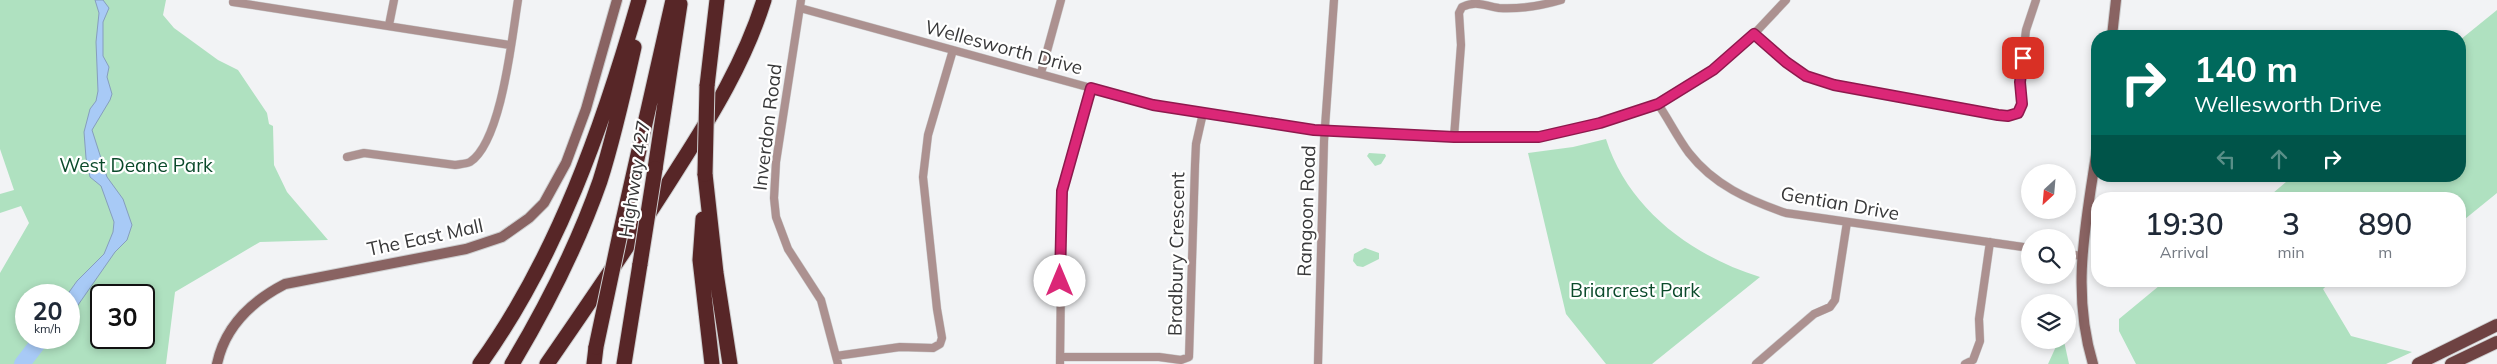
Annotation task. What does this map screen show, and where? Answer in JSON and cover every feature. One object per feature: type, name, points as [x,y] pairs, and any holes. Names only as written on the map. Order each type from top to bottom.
[{"type":"highway","points":[[480,364],[525,292],[569,199],[606,107],[639,0]]},
{"type":"highway","points":[[512,364],[531,332],[565,264],[599,182],[620,109],[643,0]]},
{"type":"highway","points":[[594,364],[620,234],[673,0]]},
{"type":"highway","name":"Highway 427","points":[[624,364],[681,0]]},
{"type":"highway","points":[[712,364],[700,260],[706,174],[707,86],[717,0]]},
{"type":"highway","points":[[547,364],[652,210],[719,101],[745,52],[764,0]]},
{"type":"highway","points":[[706,174],[716,274],[730,364]]},
{"type":"highway","points":[[554,364],[580,316]]},
{"type":"highway","points":[[500,364],[531,332]]},
{"type":"main road","name":"The East Mall","points":[[217,364],[222,346],[240,318],[270,292],[285,284],[466,249],[502,237],[529,218],[544,203],[566,163],[586,109],[618,0]]},
{"type":"main road","points":[[2113,30],[2116,0]]},
{"type":"main road","points":[[2092,182],[2082,256],[2081,312],[2093,364]]},
{"type":"main road","points":[[2418,364],[2497,325]]},
{"type":"main road","points":[[2451,364],[2497,342]]},
{"type":"street","points":[[389,26],[394,0]]},
{"type":"street","points":[[347,157],[364,153],[445,164],[469,162],[481,148],[494,122],[505,80],[518,0]]},
{"type":"street","points":[[1041,73],[1061,0]]},
{"type":"street","name":"Rangoon Road","points":[[1318,364],[1325,129],[1334,0]]},
{"type":"street","points":[[1454,137],[1462,44],[1459,13],[1462,7],[1476,1],[1497,8],[1519,8],[1561,0]]},
{"type":"street","name":"Wellesworth Drive","points":[[800,4],[953,50],[1153,105],[1325,129],[1454,137],[1539,137],[1600,123],[1658,104],[1713,70],[1754,34],[1786,0]]},
{"type":"street","points":[[1754,34],[1786,62],[1806,76],[1834,85],[2008,116],[2018,113],[2022,104],[2020,82],[2026,30],[2036,0]]},
{"type":"street","points":[[232,2],[510,46]]},
{"type":"street","name":"Inverdon Road","points":[[800,4],[776,162],[774,198],[781,234],[794,260],[821,300],[837,360]]},
{"type":"street","points":[[837,360],[900,347],[933,348],[940,344],[942,338],[923,177],[928,135],[953,50]]},
{"type":"street","points":[[1060,361],[1062,191],[1091,88]]},
{"type":"street","name":"Gentian Drive","points":[[1658,104],[1689,153],[1703,170],[1740,196],[1786,213],[2021,247]]},
{"type":"street","name":"Bradbury Crescent","points":[[1060,361],[1160,357],[1181,360],[1189,357],[1195,151],[1202,113]]},
{"type":"street","points":[[1756,364],[1814,314],[1830,307],[1835,300],[1847,222]]},
{"type":"street","points":[[1965,364],[1973,360],[1980,341],[1979,319],[1990,242]]},
{"type":"street","points":[[2076,255],[2082,256]]},
{"type":"street","points":[[1764,357],[1770,364]]},
{"type":"green space","name":"West Deane Park","points":[[0,0],[166,0],[163,15],[174,28],[218,60],[238,70],[267,113],[269,124],[273,126],[274,165],[287,192],[328,240],[260,242],[175,292],[166,364],[0,364],[0,273],[29,223],[21,206],[0,213],[0,194],[14,190],[0,149]]},
{"type":"green space","points":[[2497,10],[2497,193],[2466,218],[2466,192],[2274,192],[2286,182],[2466,182],[2466,35]]},
{"type":"green space","name":"Briarcrest Park","points":[[1606,139],[1616,164],[1630,187],[1646,208],[1666,226],[1687,243],[1710,256],[1760,277],[1652,364],[1606,364],[1566,314],[1528,153],[1573,147]]},
{"type":"green space","points":[[1369,153],[1385,154],[1386,156],[1381,164],[1375,166],[1367,156]]},
{"type":"green space","points":[[1365,248],[1379,253],[1379,259],[1363,267],[1357,266],[1353,261],[1354,254]]},
{"type":"green space","points":[[2158,287],[2325,287],[2323,289],[2351,336],[2412,352],[2386,364],[2136,364],[2119,331],[2119,319]]},
{"type":"green space","points":[[2055,349],[2066,349],[2069,364],[2048,364]]},
{"type":"water","points":[[95,0],[103,0],[109,8],[103,22],[103,56],[109,67],[107,77],[112,94],[92,130],[107,177],[123,199],[132,225],[127,240],[115,252],[93,284],[90,284],[90,288],[80,302],[80,284],[75,284],[104,254],[113,232],[114,222],[101,186],[90,177],[84,132],[90,109],[96,101],[98,91],[96,42],[99,13]]},
{"type":"waterway","points":[[22,364],[34,349]]},
{"type":"route","points":[[1060,281],[1061,204],[1064,177],[1091,88],[1153,105],[1314,130],[1325,129],[1454,137],[1539,137],[1600,123],[1658,104],[1713,70],[1754,34],[1786,62],[1806,76],[1849,88],[2008,116],[2018,113],[2022,104],[2023,94],[2020,82],[2023,58]]}]
